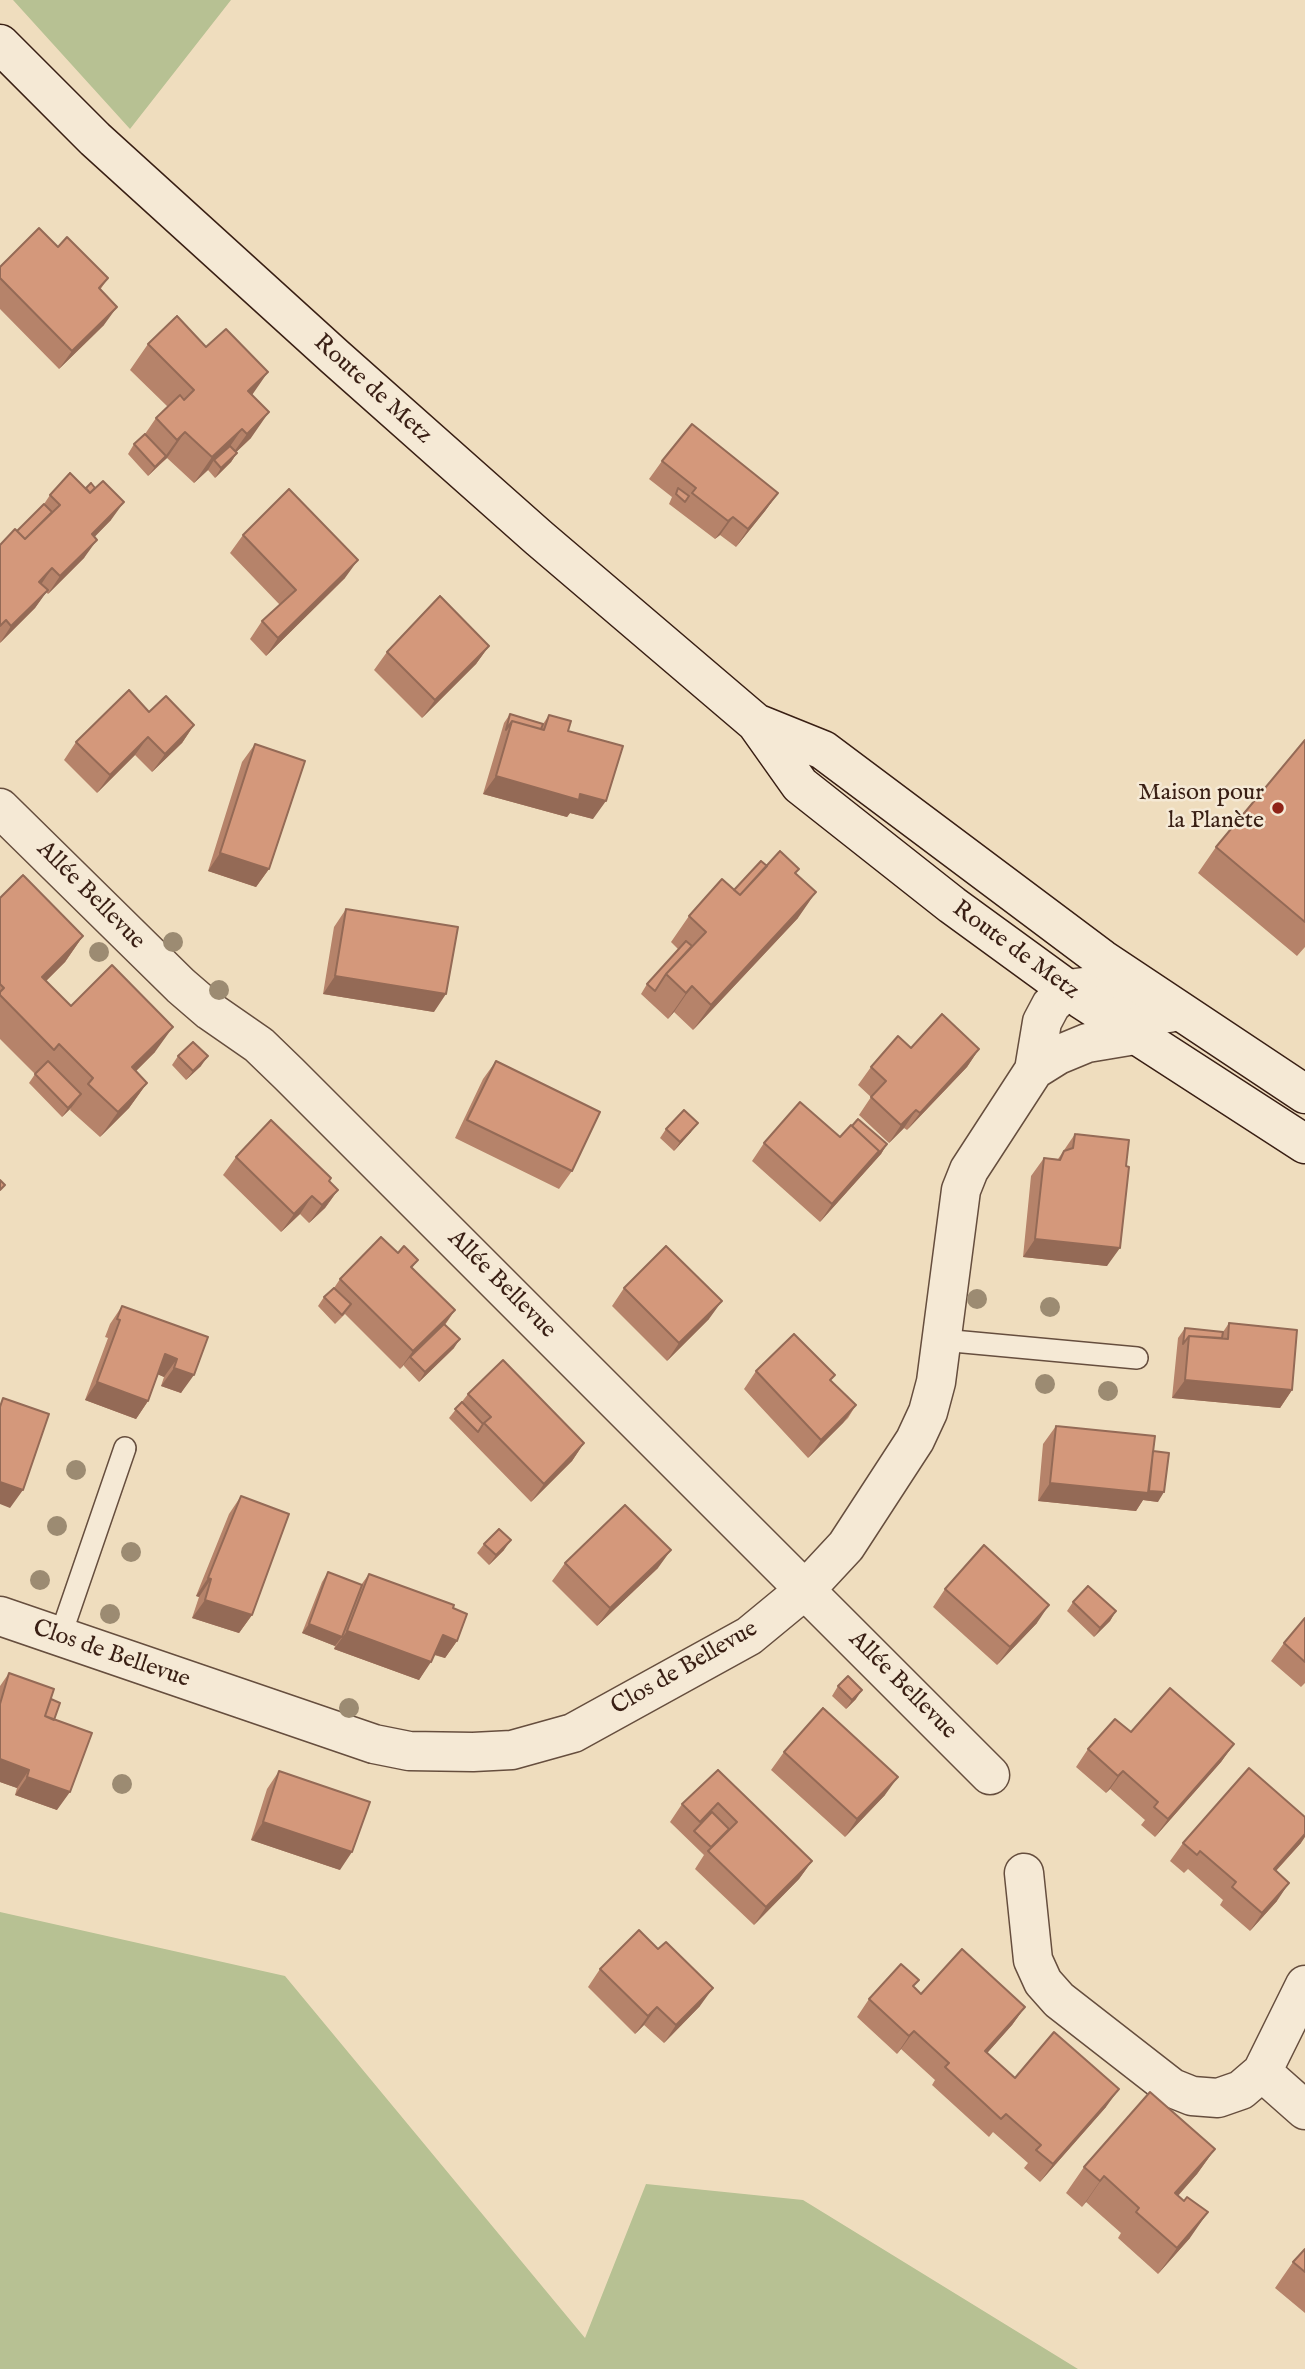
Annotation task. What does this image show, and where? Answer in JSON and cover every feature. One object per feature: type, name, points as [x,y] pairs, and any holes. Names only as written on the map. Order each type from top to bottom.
[{"type":"street","name":"Route de Metz","points":[[0,44],[95,139],[335,357],[539,538],[756,723],[800,785],[952,905],[1068,989],[1305,1144]]},
{"type":"street","name":"Route de Metz","points":[[756,723],[823,750],[1102,959],[1305,1094]]},
{"type":"street","name":"Allée Bellevue","points":[[0,808],[181,986],[210,1011],[259,1045],[289,1074],[990,1775]]},
{"type":"street","points":[[1068,989],[1099,985],[1146,1017],[1179,1011]]},
{"type":"street","name":"Clos de Bellevue","points":[[0,1616],[373,1744],[443,1753],[512,1750],[570,1734],[749,1636],[806,1589],[846,1546],[915,1440],[928,1412],[942,1340],[965,1176],[1034,1070],[1042,1022],[1051,1005],[1068,989]]},
{"type":"street","name":"Clos de Bellevue","points":[[1034,1070],[1087,1043],[1135,1035]]},
{"type":"street","points":[[1024,1874],[1033,1960],[1043,1982],[1059,2000],[1172,2088],[1192,2096],[1218,2098],[1241,2090],[1262,2072],[1305,1985]]},
{"type":"street","points":[[1262,2072],[1305,2110]]},
{"type":"lane","points":[[942,1340],[1137,1358]]},
{"type":"lane","points":[[60,1637],[125,1448]]},
{"type":"green space","points":[[13,0],[231,0],[130,129]]},
{"type":"green space","points":[[0,1912],[285,1976],[585,2338],[646,2184],[803,2200],[1078,2369],[0,2369]]},
{"type":"building","points":[[39,228],[58,247],[67,237],[108,278],[99,288],[117,307],[72,351],[0,278],[0,267]]},
{"type":"building","points":[[177,316],[206,347],[226,329],[268,372],[248,391],[269,412],[247,434],[242,429],[212,457],[185,432],[177,440],[156,418],[180,395],[184,400],[194,390],[148,344]]},
{"type":"building","points":[[692,424],[778,493],[748,529],[733,517],[728,521],[692,493],[696,488],[662,461]]},
{"type":"building","points":[[145,434],[166,456],[155,467],[134,444]]},
{"type":"building","points":[[230,446],[237,453],[221,468],[214,460]]},
{"type":"building","points":[[70,473],[90,493],[103,481],[124,502],[92,534],[97,540],[60,576],[52,568],[39,582],[48,590],[11,626],[6,620],[0,626],[0,545],[15,529],[25,539],[60,505],[50,495]]},
{"type":"building","points":[[91,483],[95,488],[90,493],[86,488]]},
{"type":"building","points":[[678,488],[689,496],[685,502],[676,494]]},
{"type":"building","points":[[289,489],[358,560],[278,638],[262,621],[296,590],[243,535]]},
{"type":"building","points":[[44,504],[52,512],[25,539],[17,531]]},
{"type":"building","points":[[440,596],[489,646],[435,700],[387,652]]},
{"type":"building","points":[[129,690],[149,712],[166,696],[194,725],[165,754],[148,737],[110,775],[76,742]]},
{"type":"building","points":[[510,714],[543,724],[541,729],[512,721],[506,730]]},
{"type":"building","points":[[549,715],[571,721],[568,731],[623,746],[606,801],[580,794],[579,800],[496,776],[512,721],[544,730]]},
{"type":"building","name":"Maison pour la Planète","points":[[1305,740],[1305,922],[1216,847]]},
{"type":"building","points":[[255,744],[305,761],[269,869],[220,853]]},
{"type":"building","points":[[780,851],[799,869],[795,873],[816,892],[711,1005],[692,986],[686,993],[666,974],[706,932],[689,916],[722,879],[740,895]]},
{"type":"building","points":[[761,861],[767,866],[740,895],[734,890]]},
{"type":"building","points":[[23,875],[83,936],[42,977],[71,1006],[112,965],[173,1027],[132,1067],[147,1083],[118,1112],[88,1084],[93,1078],[59,1044],[54,1050],[0,995],[4,988],[0,984],[0,898]]},
{"type":"building","points":[[346,909],[458,927],[446,994],[335,976]]},
{"type":"building","points":[[686,941],[692,946],[666,974],[655,991],[647,984]]},
{"type":"building","points":[[942,1014],[979,1049],[920,1113],[916,1110],[901,1125],[871,1097],[886,1081],[871,1067],[898,1036],[911,1048]]},
{"type":"building","points":[[193,1042],[208,1056],[193,1071],[178,1056]]},
{"type":"building","points":[[48,1061],[81,1094],[68,1108],[35,1074]]},
{"type":"building","points":[[496,1061],[600,1112],[572,1171],[467,1120]]},
{"type":"building","points":[[800,1102],[840,1137],[851,1125],[879,1151],[832,1204],[764,1143]]},
{"type":"building","points":[[684,1110],[698,1123],[680,1142],[666,1129]]},
{"type":"building","points":[[858,1119],[887,1144],[873,1160],[879,1151],[852,1126]]},
{"type":"building","points":[[271,1120],[331,1178],[329,1181],[338,1190],[322,1205],[312,1196],[294,1214],[236,1157]]},
{"type":"building","points":[[1075,1134],[1129,1140],[1126,1166],[1129,1167],[1120,1248],[1035,1239],[1044,1158],[1060,1160],[1064,1151],[1073,1148]]},
{"type":"building","points":[[381,1237],[398,1253],[404,1246],[418,1260],[411,1267],[455,1310],[413,1351],[340,1279]]},
{"type":"building","points":[[666,1246],[722,1301],[679,1343],[624,1288]]},
{"type":"building","points":[[334,1288],[351,1304],[342,1315],[324,1297]]},
{"type":"building","points":[[122,1306],[208,1337],[194,1375],[174,1368],[177,1359],[165,1354],[148,1401],[97,1382],[120,1320],[117,1319]]},
{"type":"building","points":[[1229,1323],[1297,1330],[1292,1390],[1185,1380],[1189,1336],[1228,1339]]},
{"type":"building","points":[[444,1324],[460,1339],[425,1372],[410,1357]]},
{"type":"building","points":[[1185,1328],[1223,1332],[1222,1338],[1189,1336],[1183,1344]]},
{"type":"building","points":[[794,1334],[835,1375],[830,1380],[856,1405],[821,1440],[756,1371]]},
{"type":"building","points":[[503,1360],[584,1443],[544,1484],[484,1423],[491,1417],[468,1394]]},
{"type":"building","points":[[3,1398],[49,1414],[23,1490],[0,1482],[0,1407]]},
{"type":"building","points":[[462,1402],[483,1424],[478,1432],[455,1409]]},
{"type":"building","points":[[1056,1426],[1155,1436],[1148,1493],[1050,1483]]},
{"type":"building","points":[[1153,1451],[1169,1453],[1164,1492],[1149,1491]]},
{"type":"building","points":[[241,1496],[289,1514],[252,1615],[205,1600],[211,1579],[208,1578]]},
{"type":"building","points":[[625,1505],[671,1550],[610,1608],[565,1563]]},
{"type":"building","points":[[499,1529],[511,1540],[496,1555],[484,1544]]},
{"type":"building","points":[[984,1545],[1049,1605],[1010,1647],[945,1589]]},
{"type":"building","points":[[328,1572],[362,1585],[342,1637],[309,1624]]},
{"type":"building","points":[[369,1574],[454,1605],[453,1608],[467,1614],[457,1641],[443,1635],[431,1662],[347,1631]]},
{"type":"building","points":[[1088,1586],[1116,1611],[1100,1628],[1073,1602]]},
{"type":"building","points":[[1305,1618],[1305,1662],[1284,1643]]},
{"type":"building","points":[[9,1673],[54,1689],[45,1716],[92,1733],[70,1792],[27,1777],[29,1770],[0,1759],[0,1704]]},
{"type":"building","points":[[848,1676],[862,1690],[852,1700],[838,1686]]},
{"type":"building","points":[[1170,1688],[1234,1744],[1168,1819],[1154,1807],[1158,1802],[1123,1771],[1118,1776],[1088,1749],[1115,1719],[1131,1732]]},
{"type":"building","points":[[51,1699],[60,1703],[54,1720],[45,1716]]},
{"type":"building","points":[[823,1708],[898,1777],[857,1819],[784,1752]]},
{"type":"building","points":[[1249,1768],[1305,1817],[1305,1834],[1274,1869],[1289,1883],[1262,1913],[1232,1887],[1236,1882],[1200,1851],[1197,1855],[1183,1843]]},
{"type":"building","points":[[718,1770],[812,1861],[766,1907],[708,1851],[737,1822],[718,1803],[700,1822],[682,1804]]},
{"type":"building","points":[[279,1771],[370,1802],[352,1852],[263,1822]]},
{"type":"building","points":[[712,1812],[729,1829],[711,1847],[694,1831]]},
{"type":"building","points":[[639,1930],[658,1949],[666,1942],[713,1988],[676,2025],[657,2007],[648,2016],[600,1969]]},
{"type":"building","points":[[962,1949],[1025,2007],[985,2051],[1015,2078],[1054,2032],[1119,2089],[1053,2164],[1036,2150],[1041,2145],[1006,2114],[1001,2119],[945,2067],[949,2063],[914,2031],[909,2036],[869,1999],[901,1964],[919,1980],[913,1986],[921,1994]]},
{"type":"building","points":[[1150,2092],[1215,2149],[1175,2193],[1184,2201],[1187,2197],[1208,2212],[1177,2248],[1136,2212],[1139,2208],[1104,2176],[1100,2181],[1084,2167]]},
{"type":"building","points":[[1305,2249],[1305,2272],[1293,2262]]},
{"type":"place","name":"Maison pour la Planète","points":[[1278,808]]}]
